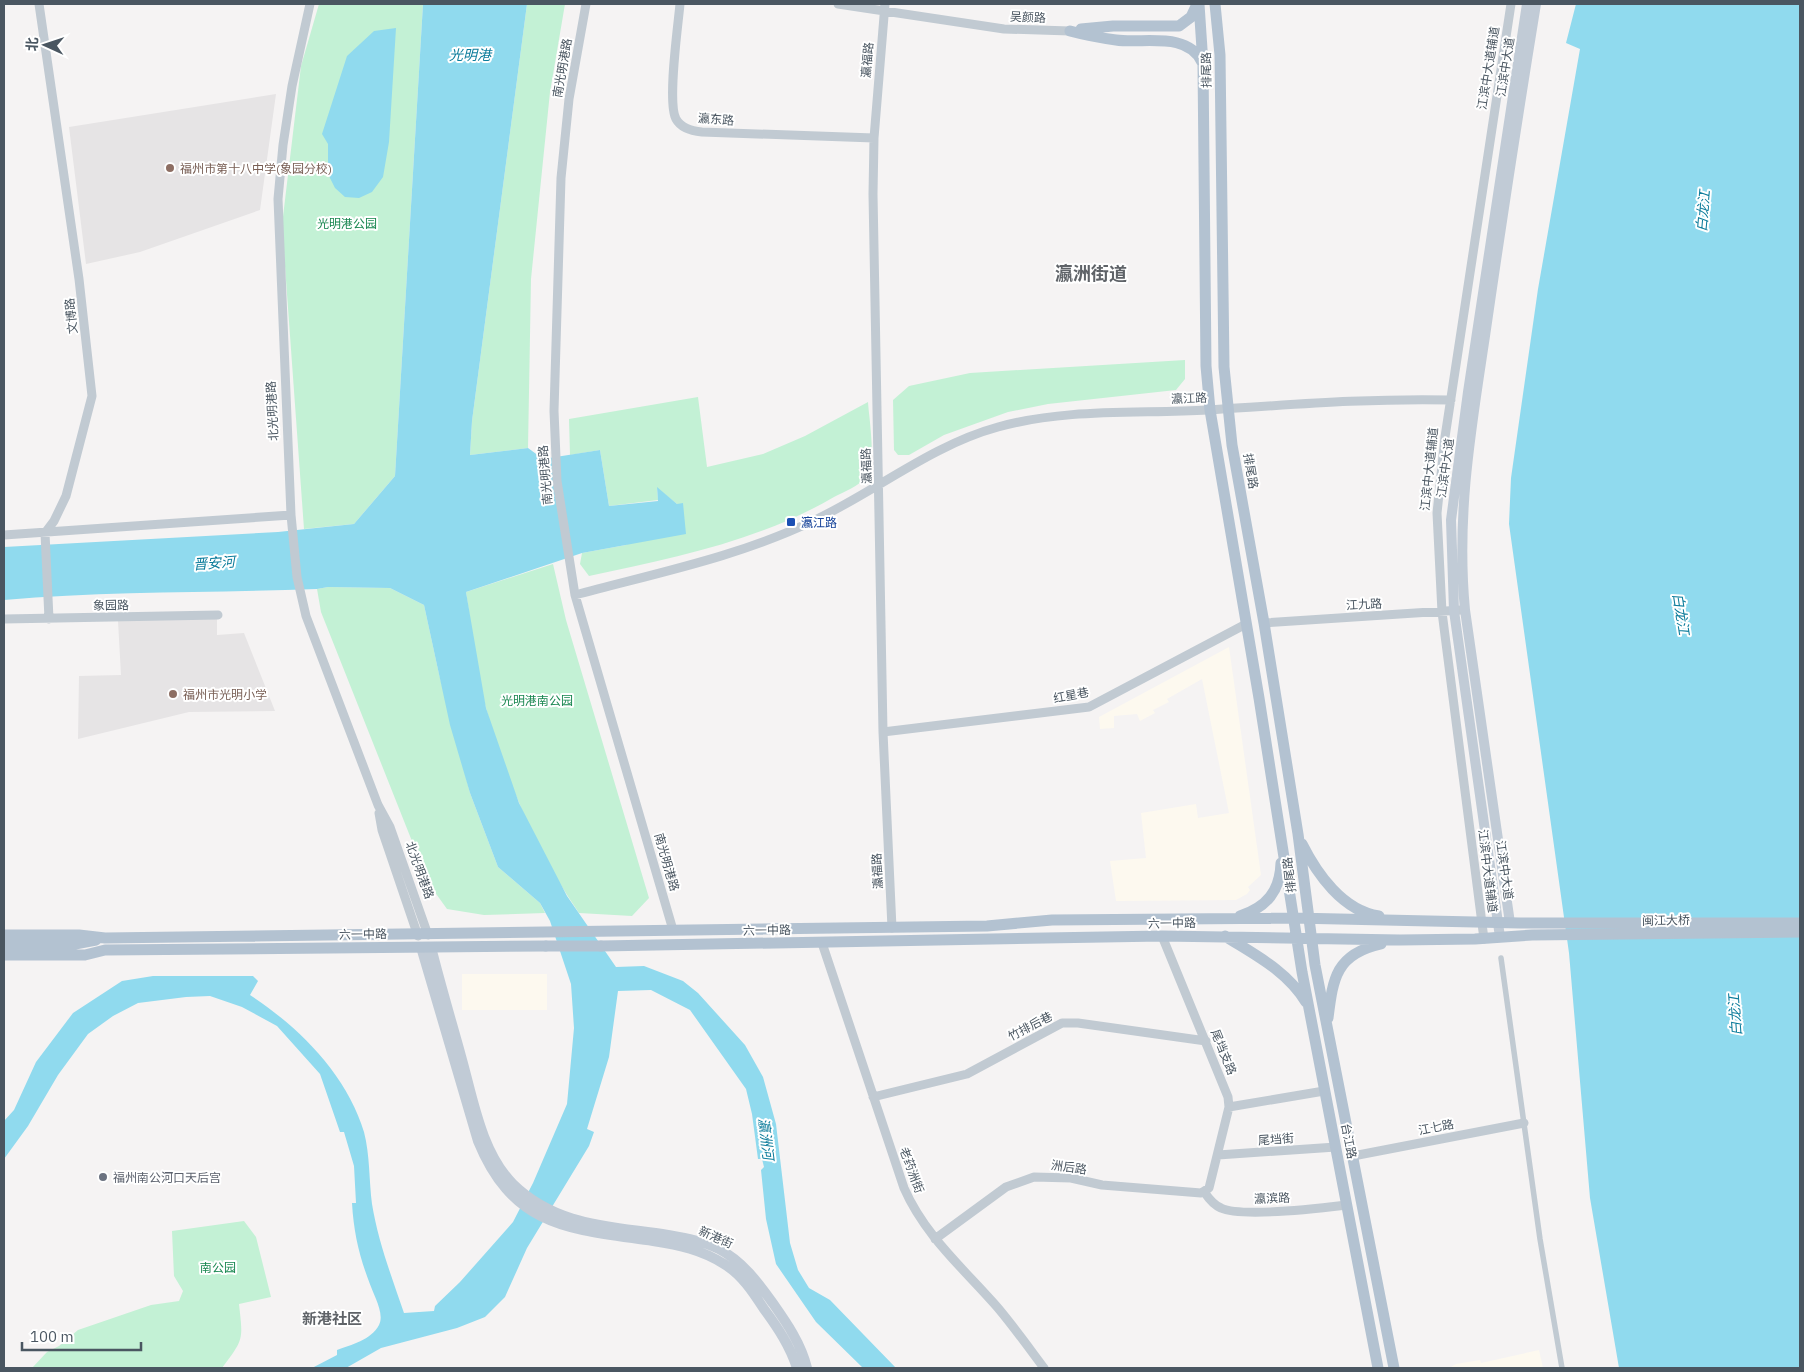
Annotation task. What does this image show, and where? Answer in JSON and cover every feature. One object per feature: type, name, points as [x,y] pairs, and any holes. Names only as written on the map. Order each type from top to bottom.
[{"type":"main road","points":[[1070,30],[1113,26],[1174,27],[1184,24],[1198,4]]},
{"type":"main road","name":"排尾路","points":[[1198,4],[1203,64],[1206,366],[1210,410],[1294,918]]},
{"type":"main road","name":"排尾路","points":[[1216,4],[1220,55],[1226,408],[1264,623],[1298,834],[1311,939]]},
{"type":"main road","name":"江滨中大道","points":[[1500,937],[1504,922],[1460,610],[1451,520],[1468,392],[1527,4]]},
{"type":"main road","name":"江滨中大道","points":[[1460,610],[1460,552],[1463,498],[1504,198],[1536,4]]},
{"type":"main road","points":[[1150,41],[1155,40],[1159,35],[1159,32],[1151,27]]},
{"type":"main road","points":[[1070,30],[1116,40],[1174,42],[1187,46],[1196,52],[1203,64]]},
{"type":"main road","points":[[1298,834],[1319,874],[1336,892],[1354,906],[1372,915],[1400,919]]},
{"type":"main road","points":[[1227,919],[1258,908],[1275,891],[1280,877],[1281,836]]},
{"type":"main road","name":"六一中路","points":[[425,941],[538,933],[987,926],[1052,920],[1294,918],[1504,922]]},
{"type":"main road","name":"台江路","points":[[1294,918],[1309,1013],[1378,1368]]},
{"type":"main road","name":"闽江大桥","points":[[1504,922],[1800,923]]},
{"type":"main road","name":"闽江大桥","points":[[1532,935],[1800,932]]},
{"type":"main road","name":"六一中路","points":[[4,935],[79,935],[105,944],[425,941],[546,946],[601,946],[1162,936],[1400,940],[1484,939],[1532,935]]},
{"type":"main road","points":[[1225,936],[1270,963],[1298,990],[1309,1013]]},
{"type":"main road","name":"台江路","points":[[1311,939],[1327,1032],[1394,1368]]},
{"type":"main road","points":[[1327,1032],[1333,985],[1339,968],[1359,951],[1400,940]]},
{"type":"main road","points":[[425,941],[478,1141],[494,1172],[511,1188],[541,1206],[554,1218]]},
{"type":"main road","points":[[4,944],[105,944]]},
{"type":"main road","name":"六一中路","points":[[4,955],[85,955],[105,944]]},
{"type":"main road","name":"新港街","points":[[554,1218],[587,1232],[683,1246],[718,1260],[737,1274],[751,1289],[785,1339],[797,1368]]},
{"type":"main road","name":"新港街","points":[[554,1218],[693,1239],[724,1252],[753,1276],[782,1316],[801,1350],[807,1368]]},
{"type":"street","name":"文博路","points":[[39,4],[79,279],[92,396],[66,496],[54,521],[45,532]]},
{"type":"street","name":"北光明港路","points":[[310,4],[292,86],[283,145],[278,199],[291,515],[300,596],[378,805],[382,830],[425,941]]},
{"type":"street","name":"南光明港路","points":[[586,4],[569,99],[562,165],[554,402],[554,444],[559,501],[574,596],[673,930]]},
{"type":"street","name":"瀛东路","points":[[680,4],[672,106],[673,112],[680,124],[686,128],[702,132],[874,138]]},
{"type":"street","name":"吴颜路","points":[[838,4],[884,7],[1004,29],[1070,30]]},
{"type":"street","name":"江滨中大道辅道","points":[[1484,939],[1476,922],[1442,612],[1436,513],[1450,400],[1512,4]]},
{"type":"street","name":"瀛福路","points":[[884,7],[874,138],[876,403],[883,732],[892,928]]},
{"type":"street","name":"瀛江路","points":[[574,596],[707,561],[747,548],[817,519],[955,444],[984,431],[1016,422],[1070,415],[1450,400]]},
{"type":"street","points":[[4,534],[291,515]]},
{"type":"street","points":[[45,532],[48,619]]},
{"type":"street","name":"江九路","points":[[1264,623],[1460,610]]},
{"type":"street","name":"象园路","points":[[4,619],[218,615]]},
{"type":"street","name":"红星巷","points":[[883,732],[1089,707],[1246,624]]},
{"type":"street","name":"尾垱支路","points":[[1162,936],[1227,1091],[1229,1106],[1211,1183],[1205,1193]]},
{"type":"street","name":"老药洲街","points":[[822,943],[904,1188],[919,1217],[935,1239],[1009,1320],[1044,1368]]},
{"type":"street","points":[[1501,958],[1540,1238],[1562,1368]]},
{"type":"street","name":"竹排后巷","points":[[873,1096],[967,1074],[1062,1023],[1078,1023],[1206,1041]]},
{"type":"street","points":[[1229,1106],[1324,1091]]},
{"type":"street","name":"江七路","points":[[1353,1156],[1524,1123]]},
{"type":"street","name":"尾垱街","points":[[1218,1156],[1336,1146]]},
{"type":"street","name":"洲后路","points":[[935,1239],[1006,1187],[1034,1177],[1071,1178],[1102,1185],[1205,1193]]},
{"type":"street","name":"瀛滨路","points":[[1205,1193],[1220,1208],[1234,1212],[1305,1210],[1347,1205]]},
{"type":"shaded area","name":"福州市第十八中学(象园分校)","points":[[276,94],[260,210],[140,252],[86,264],[69,127]]},
{"type":"shaded area","name":"福州市光明小学","points":[[217,614],[217,635],[244,633],[275,711],[189,712],[78,739],[79,676],[121,675],[118,621]]},
{"type":"shaded area","points":[[1229,647],[1261,875],[1248,887],[1250,890],[1247,894],[1236,900],[1116,901],[1110,861],[1146,858],[1141,813],[1196,804],[1198,818],[1229,813],[1202,679],[1167,699],[1169,702],[1153,710],[1155,713],[1140,721],[1137,714],[1114,716],[1114,728],[1100,729],[1099,717]]},
{"type":"shaded area","points":[[462,974],[547,974],[547,1010],[462,1010]]},
{"type":"shaded area","points":[[1539,1350],[1543,1368],[1449,1368],[1456,1364],[1480,1360],[1481,1363]]},
{"type":"green space","name":"光明港公园","points":[[319,4],[423,4],[395,476],[354,524],[304,529],[282,225],[301,66]]},
{"type":"green space","points":[[527,4],[565,4],[550,92],[531,279],[528,448],[470,455],[472,421]]},
{"type":"green space","points":[[1185,360],[1185,379],[1176,390],[1048,404],[1008,412],[944,435],[909,455],[898,455],[894,450],[893,400],[909,386],[970,373]]},
{"type":"green space","points":[[698,397],[707,467],[763,454],[805,436],[868,402],[872,452],[869,471],[863,480],[851,488],[805,512],[746,537],[684,555],[589,576],[580,564],[582,553],[626,545],[683,504],[677,504],[657,488],[658,500],[609,506],[600,450],[570,455],[569,419]]},
{"type":"green space","name":"光明港南公园","points":[[553,564],[566,620],[649,898],[632,916],[579,913],[564,890],[524,815],[503,762],[486,708],[477,665],[466,592]]},
{"type":"green space","points":[[328,587],[390,588],[424,605],[439,674],[470,793],[498,867],[540,903],[545,913],[484,915],[447,909],[429,884],[321,612],[317,589]]},
{"type":"green space","name":"南公园","points":[[244,1221],[256,1237],[271,1297],[239,1304],[240,1339],[222,1368],[32,1368],[47,1352],[59,1346],[78,1330],[151,1305],[179,1301],[183,1291],[174,1276],[172,1231]]},
{"type":"water","points":[[423,4],[527,4],[472,421],[470,455],[528,448],[543,459],[600,450],[609,506],[658,501],[657,487],[677,504],[683,503],[686,534],[582,553],[466,592],[486,708],[519,803],[567,896],[616,967],[644,966],[683,981],[698,993],[745,1045],[763,1077],[776,1124],[790,1243],[798,1270],[809,1288],[830,1300],[896,1368],[863,1368],[816,1322],[776,1264],[766,1219],[761,1170],[764,1167],[762,1159],[758,1159],[752,1114],[746,1089],[690,1010],[651,990],[618,991],[609,1057],[587,1129],[594,1132],[589,1146],[527,1248],[505,1297],[485,1317],[457,1328],[381,1348],[346,1368],[312,1368],[337,1355],[337,1350],[371,1335],[380,1322],[381,1315],[363,1264],[355,1229],[352,1203],[356,1203],[354,1166],[344,1132],[340,1132],[320,1074],[277,1026],[242,1007],[210,996],[138,1003],[113,1016],[88,1034],[58,1075],[28,1126],[4,1159],[4,1121],[14,1110],[36,1062],[73,1013],[122,981],[153,976],[253,976],[258,981],[250,995],[286,1022],[319,1054],[346,1091],[356,1111],[366,1141],[372,1204],[378,1232],[404,1313],[434,1311],[435,1306],[460,1282],[513,1222],[533,1183],[567,1104],[574,1028],[571,984],[550,921],[540,903],[498,867],[470,793],[450,725],[424,605],[390,588],[328,587],[317,589],[82,595],[4,600],[4,547],[278,532],[354,524],[395,476]]},
{"type":"water","name":"白龙江","points":[[1576,4],[1800,4],[1800,1368],[1619,1368],[1590,1198],[1569,953],[1509,524],[1511,478],[1538,289],[1580,49],[1566,43]]},
{"type":"water","points":[[396,28],[389,142],[383,177],[372,192],[359,198],[345,197],[335,188],[328,174],[328,144],[322,134],[347,56],[374,31]]},
{"type":"place","name":"福州市第十八中学(象园分校)","points":[[170,168]]},
{"type":"place","name":"瀛江路","points":[[791,522]]},
{"type":"place","name":"福州市光明小学","points":[[173,694]]},
{"type":"place","name":"福州南公河口天后宫","points":[[103,1177]]},
{"type":"district","name":"瀛洲街道","points":[[1091,273]]},
{"type":"district","name":"新港社区","points":[[332,1318]]},
{"type":"water label","name":"光明港","points":[[470,55]]},
{"type":"water label","name":"晋安河","points":[[214,563]]},
{"type":"water label","name":"瀛洲河","points":[[766,1139]]}]
